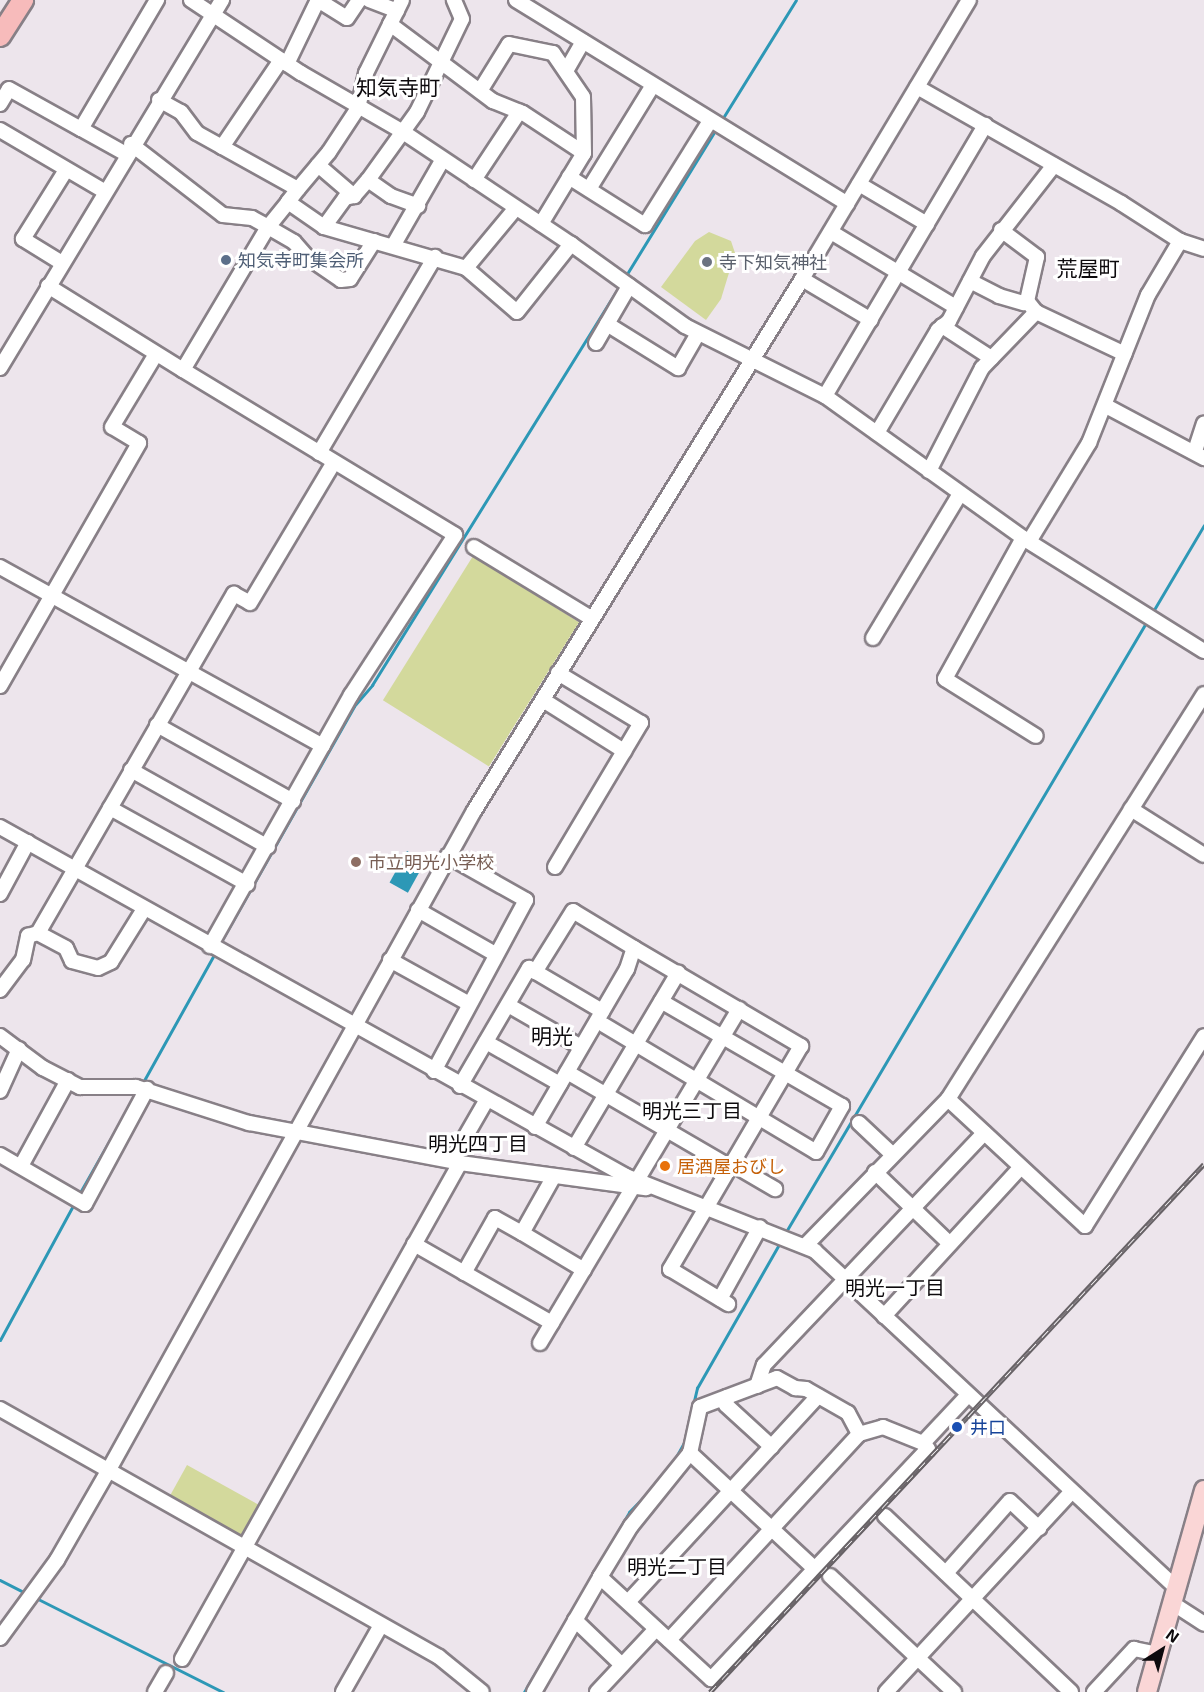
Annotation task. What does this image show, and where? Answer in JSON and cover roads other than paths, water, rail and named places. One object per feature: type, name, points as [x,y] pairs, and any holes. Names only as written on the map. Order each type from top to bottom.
[{"type":"highway","points":[[0,36],[20,1]]},
{"type":"main road","points":[[1147,1692],[1204,1490]]},
{"type":"street","points":[[81,129],[157,0]]},
{"type":"street","points":[[191,0],[284,62],[358,108],[403,132],[571,244],[698,334],[753,358],[825,396],[1026,539],[1204,651]]},
{"type":"street","points":[[0,368],[129,149],[222,0]]},
{"type":"street","points":[[222,147],[284,62],[318,0],[347,18],[359,0]]},
{"type":"street","points":[[183,370],[268,227],[318,165],[358,108],[366,73],[400,5],[369,0]]},
{"type":"street","points":[[324,227],[345,198],[354,196],[368,180],[417,112],[462,19],[454,0]]},
{"type":"street","points":[[516,0],[847,204]]},
{"type":"street","points":[[0,1638],[57,1560],[107,1473],[448,856],[591,618],[831,232],[969,0]]},
{"type":"street","points":[[390,24],[480,91],[519,112],[584,153]]},
{"type":"street","points":[[566,71],[583,42]]},
{"type":"street","points":[[480,91],[509,44],[553,52],[584,97],[584,153],[541,224]]},
{"type":"street","points":[[589,189],[653,85]]},
{"type":"street","points":[[917,87],[1054,165],[1180,242],[1204,249]]},
{"type":"street","points":[[0,104],[9,89],[81,129],[129,149],[203,204],[223,215],[252,218],[294,242],[306,256],[341,280],[350,279],[374,241]]},
{"type":"street","points":[[159,100],[181,112],[197,133],[298,189]]},
{"type":"street","points":[[474,180],[519,112]]},
{"type":"street","points":[[569,177],[645,225],[716,124]]},
{"type":"street","points":[[825,396],[985,125]]},
{"type":"street","points":[[0,130],[104,192]]},
{"type":"street","points":[[393,246],[443,159]]},
{"type":"street","points":[[318,165],[354,196]]},
{"type":"street","points":[[877,433],[1001,230],[1054,165]]},
{"type":"street","points":[[62,263],[23,239],[66,170]]},
{"type":"street","points":[[368,180],[391,196],[418,206]]},
{"type":"street","points":[[860,184],[927,224]]},
{"type":"street","points":[[288,202],[324,227],[465,268],[517,312],[571,244]]},
{"type":"street","points":[[465,268],[516,208]]},
{"type":"street","points":[[929,471],[982,368],[1031,307],[1037,256],[1001,230]]},
{"type":"street","points":[[831,232],[956,307]]},
{"type":"street","points":[[1036,736],[945,679],[1026,539],[1089,443],[1106,406],[1148,295],[1180,242]]},
{"type":"street","points":[[319,453],[435,258]]},
{"type":"street","points":[[802,279],[871,320]]},
{"type":"street","points":[[970,281],[999,296],[1024,303],[1125,354]]},
{"type":"street","points":[[596,343],[607,324],[624,282]]},
{"type":"street","points":[[48,286],[455,535],[351,695],[247,884],[214,949]]},
{"type":"street","points":[[607,324],[678,368],[698,334]]},
{"type":"street","points":[[942,326],[991,358]]},
{"type":"street","points":[[0,686],[4,667],[51,595],[139,443],[112,428],[156,354]]},
{"type":"street","points":[[1106,406],[1199,455],[1204,423]]},
{"type":"street","points":[[0,990],[23,960],[28,936],[38,933],[76,870],[131,770],[234,594],[250,603],[334,462]]},
{"type":"street","points":[[873,638],[960,494]]},
{"type":"street","points":[[474,547],[591,618]]},
{"type":"street","points":[[0,567],[323,746]]},
{"type":"street","points":[[555,867],[641,723],[558,674]]},
{"type":"street","points":[[805,1246],[948,1099],[1204,694]]},
{"type":"street","points":[[543,700],[624,751]]},
{"type":"street","points":[[158,724],[293,801]]},
{"type":"street","points":[[131,770],[268,847]]},
{"type":"street","points":[[110,808],[247,884]]},
{"type":"street","points":[[1131,809],[1204,855]]},
{"type":"street","points":[[0,826],[214,949],[640,1186]]},
{"type":"street","points":[[0,894],[5,875],[28,842]]},
{"type":"street","points":[[434,1071],[468,1003],[526,900],[448,856]]},
{"type":"street","points":[[38,933],[66,948],[72,961],[98,968],[111,962],[144,909]]},
{"type":"street","points":[[418,910],[495,954]]},
{"type":"street","points":[[535,972],[573,911],[801,1046],[670,1269],[724,1301],[760,1227]]},
{"type":"street","points":[[535,1127],[581,1047],[603,1018],[627,969],[634,948]]},
{"type":"street","points":[[390,960],[468,1003]]},
{"type":"street","points":[[460,1086],[529,968],[603,1018],[635,1043],[816,1152],[842,1106],[661,1001]]},
{"type":"street","points":[[574,1148],[678,973]]},
{"type":"street","points":[[508,1005],[581,1047]]},
{"type":"street","points":[[540,1343],[584,1270],[640,1186],[668,1132],[739,1009]]},
{"type":"street","points":[[0,1036],[80,1087],[142,1088],[249,1123],[554,1176],[640,1186],[707,1207],[805,1246],[844,1279],[1071,1492],[1204,1624]]},
{"type":"street","points":[[948,1099],[1085,1226],[1204,1036]]},
{"type":"street","points":[[486,1042],[563,1078],[606,1095],[668,1132],[776,1189]]},
{"type":"street","points":[[0,1091],[20,1049]]},
{"type":"street","points":[[21,1166],[68,1080]]},
{"type":"street","points":[[0,1155],[85,1204],[142,1088]]},
{"type":"street","points":[[183,1659],[414,1244],[486,1101]]},
{"type":"street","points":[[859,1122],[892,1154]]},
{"type":"street","points":[[757,1386],[764,1365],[984,1133]]},
{"type":"street","points":[[884,1316],[1021,1167]]},
{"type":"street","points":[[875,1172],[949,1243]]},
{"type":"street","points":[[522,1233],[554,1176]]},
{"type":"street","points":[[464,1273],[495,1218],[584,1270]]},
{"type":"street","points":[[414,1244],[552,1323]]},
{"type":"street","points":[[534,1692],[631,1526],[690,1453],[700,1407],[777,1378],[818,1396],[848,1413],[859,1434]]},
{"type":"street","points":[[923,1443],[968,1395]]},
{"type":"street","points":[[628,1602],[818,1396]]},
{"type":"street","points":[[727,1397],[726,1405],[772,1447]]},
{"type":"street","points":[[0,1409],[107,1473],[439,1657],[482,1692]]},
{"type":"street","points":[[600,1577],[711,1679],[927,1449],[923,1443],[883,1427],[859,1434],[669,1640]]},
{"type":"street","points":[[690,1453],[815,1569]]},
{"type":"street","points":[[886,1692],[974,1600],[1071,1492]]},
{"type":"street","points":[[946,1573],[1010,1501],[1039,1528]]},
{"type":"street","points":[[885,1516],[1065,1690]]},
{"type":"street","points":[[830,1576],[954,1692]]},
{"type":"street","points":[[575,1620],[622,1665]]},
{"type":"street","points":[[343,1692],[381,1625]]},
{"type":"street","points":[[597,1692],[656,1629]]},
{"type":"street","points":[[1094,1692],[1134,1648],[1158,1654]]},
{"type":"street","points":[[155,1692],[166,1673]]},
{"type":"water","points":[[407,851],[425,861],[408,893],[390,882]]},
{"type":"waterway","points":[[721,121],[796,0]]},
{"type":"waterway","points":[[625,277],[716,129]]},
{"type":"waterway","points":[[219,945],[354,706],[372,685],[620,285]]},
{"type":"waterway","points":[[1152,613],[1204,525]]},
{"type":"waterway","points":[[784,1235],[1147,621]]},
{"type":"waterway","points":[[142,1084],[216,951]]},
{"type":"waterway","points":[[78,1196],[137,1092]]},
{"type":"waterway","points":[[0,1340],[75,1202]]},
{"type":"waterway","points":[[671,1466],[684,1443],[697,1388],[781,1241]]},
{"type":"waterway","points":[[524,1692],[629,1512],[660,1480]]},
{"type":"waterway","points":[[0,1580],[28,1594]]},
{"type":"waterway","points":[[34,1597],[223,1692]]},
{"type":"railway","points":[[710,1692],[1204,1164]]},
{"type":"place","name":"知気寺町集会所","points":[[226,260]]},
{"type":"place","name":"寺下知気神社","points":[[707,262]]},
{"type":"place","name":"市立明光小学校","points":[[356,862]]},
{"type":"place","name":"居酒屋おびし","points":[[665,1166]]},
{"type":"place","name":"井口","points":[[957,1427]]},
{"type":"district","name":"知気寺町","points":[[398,87]]},
{"type":"district","name":"荒屋町","points":[[1088,268]]},
{"type":"district","name":"明光","points":[[552,1036]]},
{"type":"district","name":"明光三丁目","points":[[692,1110]]},
{"type":"district","name":"明光四丁目","points":[[478,1143]]},
{"type":"district","name":"明光一丁目","points":[[895,1287]]},
{"type":"district","name":"明光二丁目","points":[[677,1566]]}]
